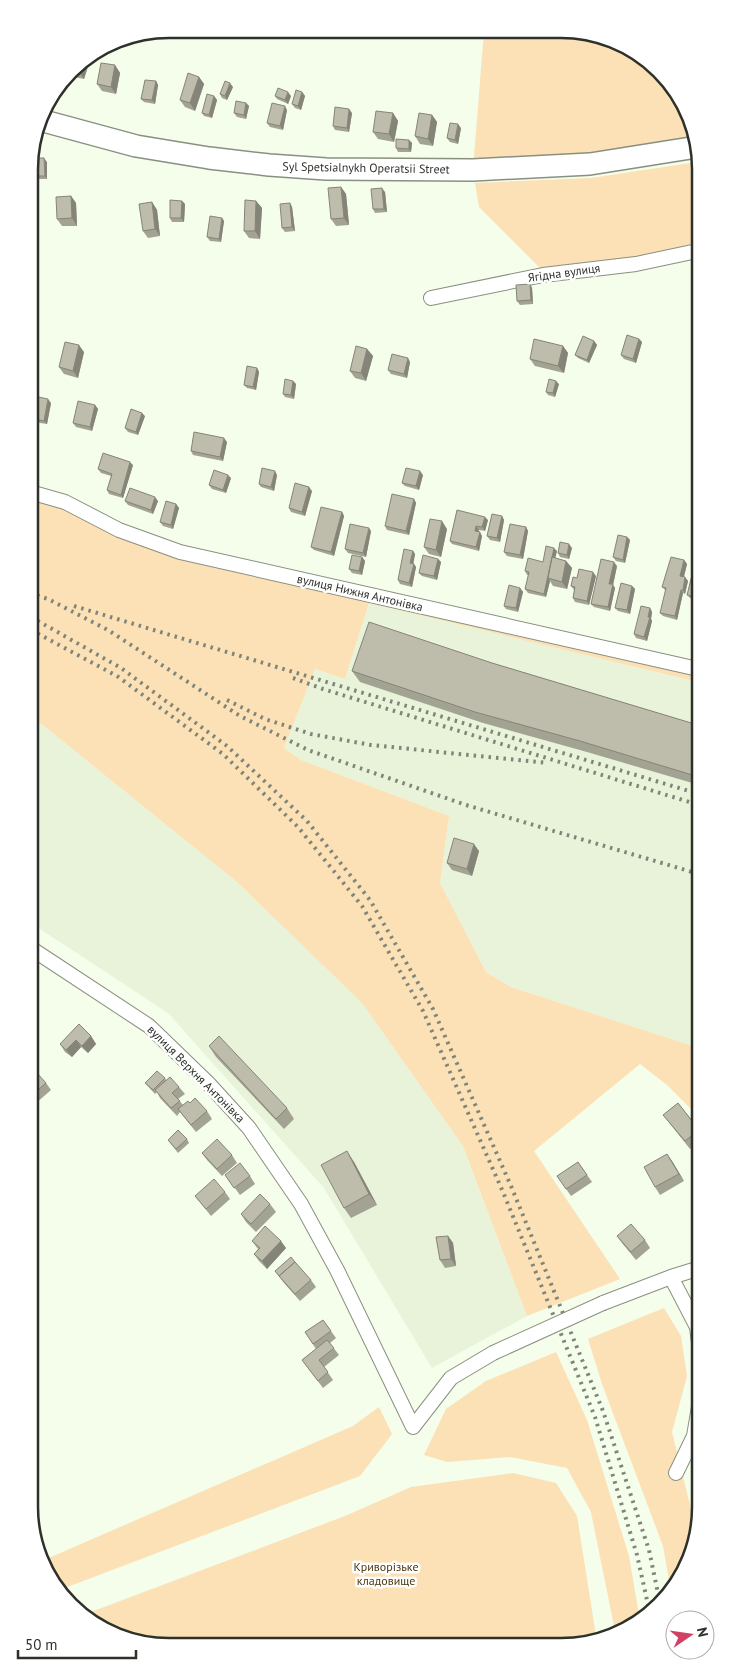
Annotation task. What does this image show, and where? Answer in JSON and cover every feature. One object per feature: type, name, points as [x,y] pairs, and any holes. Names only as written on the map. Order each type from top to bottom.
[{"type":"main road","name":"Syl Spetsialnykh Operatsii Street","points":[[46,122],[136,146],[269,165],[326,169],[473,170],[590,164],[690,148]]},
{"type":"street","name":"Ягідна вулиця","points":[[431,298],[543,274],[636,264],[692,251]]},
{"type":"street","name":"вулиця Нижня Антонівка","points":[[38,494],[65,502],[119,530],[180,552],[692,668]]},
{"type":"street","name":"вулиця Верхня Антонівка","points":[[38,953],[149,1026],[208,1083],[249,1128],[300,1204],[337,1270],[413,1427],[451,1378],[493,1353],[603,1303],[671,1277]]},
{"type":"street","points":[[692,1270],[671,1277],[692,1314]]},
{"type":"street","points":[[676,1474],[692,1440]]},
{"type":"shaded area","points":[[369,603],[692,681],[692,1046],[511,987],[486,972],[440,883],[449,816],[301,760],[284,748],[315,669],[345,679]]},
{"type":"shaded area","points":[[39,722],[237,882],[362,1003],[463,1146],[527,1316],[432,1368],[324,1188],[168,1013],[38,928]]},
{"type":"green space","points":[[483,38],[570,38],[604,44],[619,51],[648,70],[660,82],[683,118],[691,148],[473,170]]},
{"type":"green space","points":[[692,163],[692,247],[634,260],[542,270],[479,207],[475,183],[591,178]]},
{"type":"green space","points":[[38,499],[64,507],[118,536],[692,672],[692,681],[369,603],[345,679],[315,669],[284,748],[301,760],[449,816],[440,883],[486,972],[511,987],[692,1046],[692,1110],[667,1085],[640,1064],[534,1151],[620,1279],[527,1316],[463,1146],[362,1003],[237,882],[39,722]]},
{"type":"green space","points":[[664,1308],[681,1336],[687,1376],[672,1432],[692,1515],[686,1549],[669,1580],[663,1546],[602,1384],[588,1339]]},
{"type":"green space","points":[[556,1352],[587,1420],[629,1556],[638,1612],[627,1620],[614,1627],[591,1512],[567,1468],[510,1457],[447,1462],[424,1455],[446,1409],[486,1381]]},
{"type":"green space","points":[[379,1407],[392,1434],[360,1476],[66,1587],[48,1558],[353,1426]]},
{"type":"green space","name":"Криворізьке кладовище","points":[[513,1473],[556,1483],[577,1516],[596,1633],[562,1638],[168,1638],[126,1631],[92,1612],[345,1516],[411,1487]]},
{"type":"building","points":[[101,63],[115,65],[111,87],[97,84]]},
{"type":"building","points":[[188,73],[199,77],[190,103],[180,100]]},
{"type":"building","points":[[145,80],[156,81],[152,100],[141,99]]},
{"type":"building","points":[[225,81],[230,83],[225,96],[220,94]]},
{"type":"building","points":[[278,88],[288,92],[285,100],[275,96]]},
{"type":"building","points":[[296,90],[302,92],[298,106],[292,104]]},
{"type":"building","points":[[207,94],[214,96],[209,115],[202,113]]},
{"type":"building","points":[[236,101],[246,103],[244,115],[234,113]]},
{"type":"building","points":[[272,103],[285,106],[280,126],[267,123]]},
{"type":"building","points":[[335,107],[349,109],[347,128],[333,126]]},
{"type":"building","points":[[376,111],[393,113],[389,134],[373,132]]},
{"type":"building","points":[[419,113],[432,115],[428,139],[415,136]]},
{"type":"building","points":[[450,123],[458,124],[455,140],[447,138]]},
{"type":"building","points":[[396,139],[409,140],[409,149],[396,148]]},
{"type":"building","points":[[38,158],[44,158],[45,176],[38,176]]},
{"type":"building","points":[[341,187],[344,218],[331,219],[328,188]]},
{"type":"building","points":[[382,188],[384,209],[373,209],[371,189]]},
{"type":"building","points":[[71,196],[72,218],[57,219],[56,197]]},
{"type":"building","points":[[170,200],[182,201],[181,218],[170,218]]},
{"type":"building","points":[[245,200],[256,201],[255,231],[244,231]]},
{"type":"building","points":[[152,202],[155,229],[143,231],[139,204]]},
{"type":"building","points":[[290,203],[292,227],[282,228],[280,204]]},
{"type":"building","points":[[210,216],[222,218],[219,239],[207,237]]},
{"type":"building","points":[[530,284],[531,300],[517,301],[516,285]]},
{"type":"building","points":[[627,335],[639,339],[633,359],[621,355]]},
{"type":"building","points":[[583,336],[594,341],[587,360],[575,355]]},
{"type":"building","points":[[534,339],[563,346],[558,366],[530,359]]},
{"type":"building","points":[[65,342],[79,345],[73,371],[59,367]]},
{"type":"building","points":[[356,346],[367,349],[361,373],[350,371]]},
{"type":"building","points":[[392,354],[408,358],[404,374],[388,370]]},
{"type":"building","points":[[247,366],[257,368],[253,387],[244,385]]},
{"type":"building","points":[[285,379],[293,381],[291,395],[283,394]]},
{"type":"building","points":[[549,379],[556,381],[553,393],[546,392]]},
{"type":"building","points":[[38,397],[48,399],[44,421],[38,420]]},
{"type":"building","points":[[78,401],[95,405],[90,427],[73,423]]},
{"type":"building","points":[[131,409],[142,413],[136,432],[125,428]]},
{"type":"building","points":[[194,432],[224,438],[220,457],[191,451]]},
{"type":"building","points":[[103,453],[130,462],[121,495],[107,490],[112,474],[98,469]]},
{"type":"building","points":[[262,468],[275,471],[271,487],[259,484]]},
{"type":"building","points":[[406,468],[420,471],[416,486],[402,483]]},
{"type":"building","points":[[214,470],[228,475],[223,490],[209,485]]},
{"type":"building","points":[[295,483],[309,487],[302,512],[289,508]]},
{"type":"building","points":[[130,488],[155,497],[151,510],[125,501]]},
{"type":"building","points":[[392,494],[414,499],[406,531],[385,526]]},
{"type":"building","points":[[166,501],[176,504],[171,525],[160,522]]},
{"type":"building","points":[[321,507],[342,512],[331,552],[311,547]]},
{"type":"building","points":[[457,510],[485,517],[482,527],[476,526],[475,531],[480,532],[476,547],[450,541]]},
{"type":"building","points":[[492,514],[502,516],[497,538],[487,536]]},
{"type":"building","points":[[430,519],[442,521],[436,550],[424,547]]},
{"type":"building","points":[[350,524],[369,528],[363,553],[345,549]]},
{"type":"building","points":[[510,524],[526,527],[520,555],[504,552]]},
{"type":"building","points":[[618,535],[627,537],[623,560],[613,557]]},
{"type":"building","points":[[560,542],[569,544],[567,555],[558,553]]},
{"type":"building","points":[[546,546],[554,548],[544,594],[525,589],[529,572],[525,571],[528,558],[543,562]]},
{"type":"building","points":[[404,549],[413,551],[410,563],[414,564],[409,583],[398,580]]},
{"type":"building","points":[[352,555],[362,557],[359,571],[349,569]]},
{"type":"building","points":[[423,555],[438,559],[434,576],[419,573]]},
{"type":"building","points":[[552,557],[566,561],[562,582],[548,578]]},
{"type":"building","points":[[671,557],[684,560],[680,576],[685,577],[683,590],[681,590],[675,616],[660,613],[666,588],[662,587]]},
{"type":"building","points":[[601,559],[614,562],[609,584],[613,584],[608,607],[591,604]]},
{"type":"building","points":[[579,569],[593,572],[587,601],[573,598],[575,587],[571,586],[573,577],[577,578]]},
{"type":"building","points":[[692,575],[692,596],[687,595]]},
{"type":"building","points":[[621,583],[632,586],[627,610],[615,608]]},
{"type":"building","points":[[509,585],[520,588],[516,608],[504,606]]},
{"type":"building","points":[[641,606],[650,608],[648,617],[650,617],[644,637],[634,634]]},
{"type":"building","points":[[369,622],[492,663],[692,723],[692,775],[475,712],[352,671]]},
{"type":"building","points":[[454,838],[474,844],[467,869],[447,863]]},
{"type":"building","points":[[79,1024],[91,1036],[82,1046],[76,1040],[66,1050],[60,1044]]},
{"type":"building","points":[[219,1036],[287,1108],[276,1119],[209,1046]]},
{"type":"building","points":[[157,1071],[165,1078],[153,1090],[145,1083]]},
{"type":"building","points":[[38,1074],[46,1083],[38,1090]]},
{"type":"building","points":[[170,1077],[179,1087],[172,1093],[180,1101],[171,1108],[155,1090]]},
{"type":"building","points":[[195,1098],[207,1111],[191,1125],[178,1109]]},
{"type":"building","points":[[678,1103],[692,1121],[692,1136],[685,1141],[663,1115]]},
{"type":"building","points":[[178,1130],[187,1139],[176,1149],[168,1140]]},
{"type":"building","points":[[217,1139],[232,1155],[217,1169],[202,1153]]},
{"type":"building","points":[[347,1151],[369,1194],[344,1208],[321,1165]]},
{"type":"building","points":[[667,1154],[679,1174],[655,1187],[644,1167]]},
{"type":"building","points":[[578,1162],[587,1175],[566,1189],[557,1176]]},
{"type":"building","points":[[240,1163],[250,1176],[234,1188],[225,1175]]},
{"type":"building","points":[[214,1179],[225,1192],[206,1209],[195,1196]]},
{"type":"building","points":[[260,1194],[270,1204],[251,1224],[241,1214]]},
{"type":"building","points":[[631,1224],[645,1240],[631,1252],[617,1236]]},
{"type":"building","points":[[265,1226],[281,1241],[262,1261],[254,1254],[260,1248],[252,1241]]},
{"type":"building","points":[[448,1236],[451,1259],[440,1260],[436,1237]]},
{"type":"building","points":[[291,1257],[295,1262],[279,1276],[275,1271]]},
{"type":"building","points":[[295,1262],[311,1280],[295,1294],[279,1276]]},
{"type":"building","points":[[323,1320],[331,1331],[313,1344],[305,1332]]},
{"type":"building","points":[[327,1340],[334,1348],[319,1360],[328,1372],[318,1381],[302,1360]]},
{"type":"railway","points":[[38,596],[108,630],[240,716],[308,750],[466,805],[692,872]]},
{"type":"railway","points":[[74,606],[692,792]]},
{"type":"railway","points":[[38,621],[121,668],[227,746],[307,821],[370,900],[433,1009],[511,1186],[603,1411],[649,1550],[658,1595]]},
{"type":"railway","points":[[38,634],[117,676],[223,754],[298,827],[362,906],[423,1011],[503,1192],[595,1417],[637,1555],[648,1605]]},
{"type":"railway","points":[[293,678],[323,689],[692,803]]},
{"type":"railway","points":[[227,700],[265,719],[311,734],[371,745],[548,763]]}]
